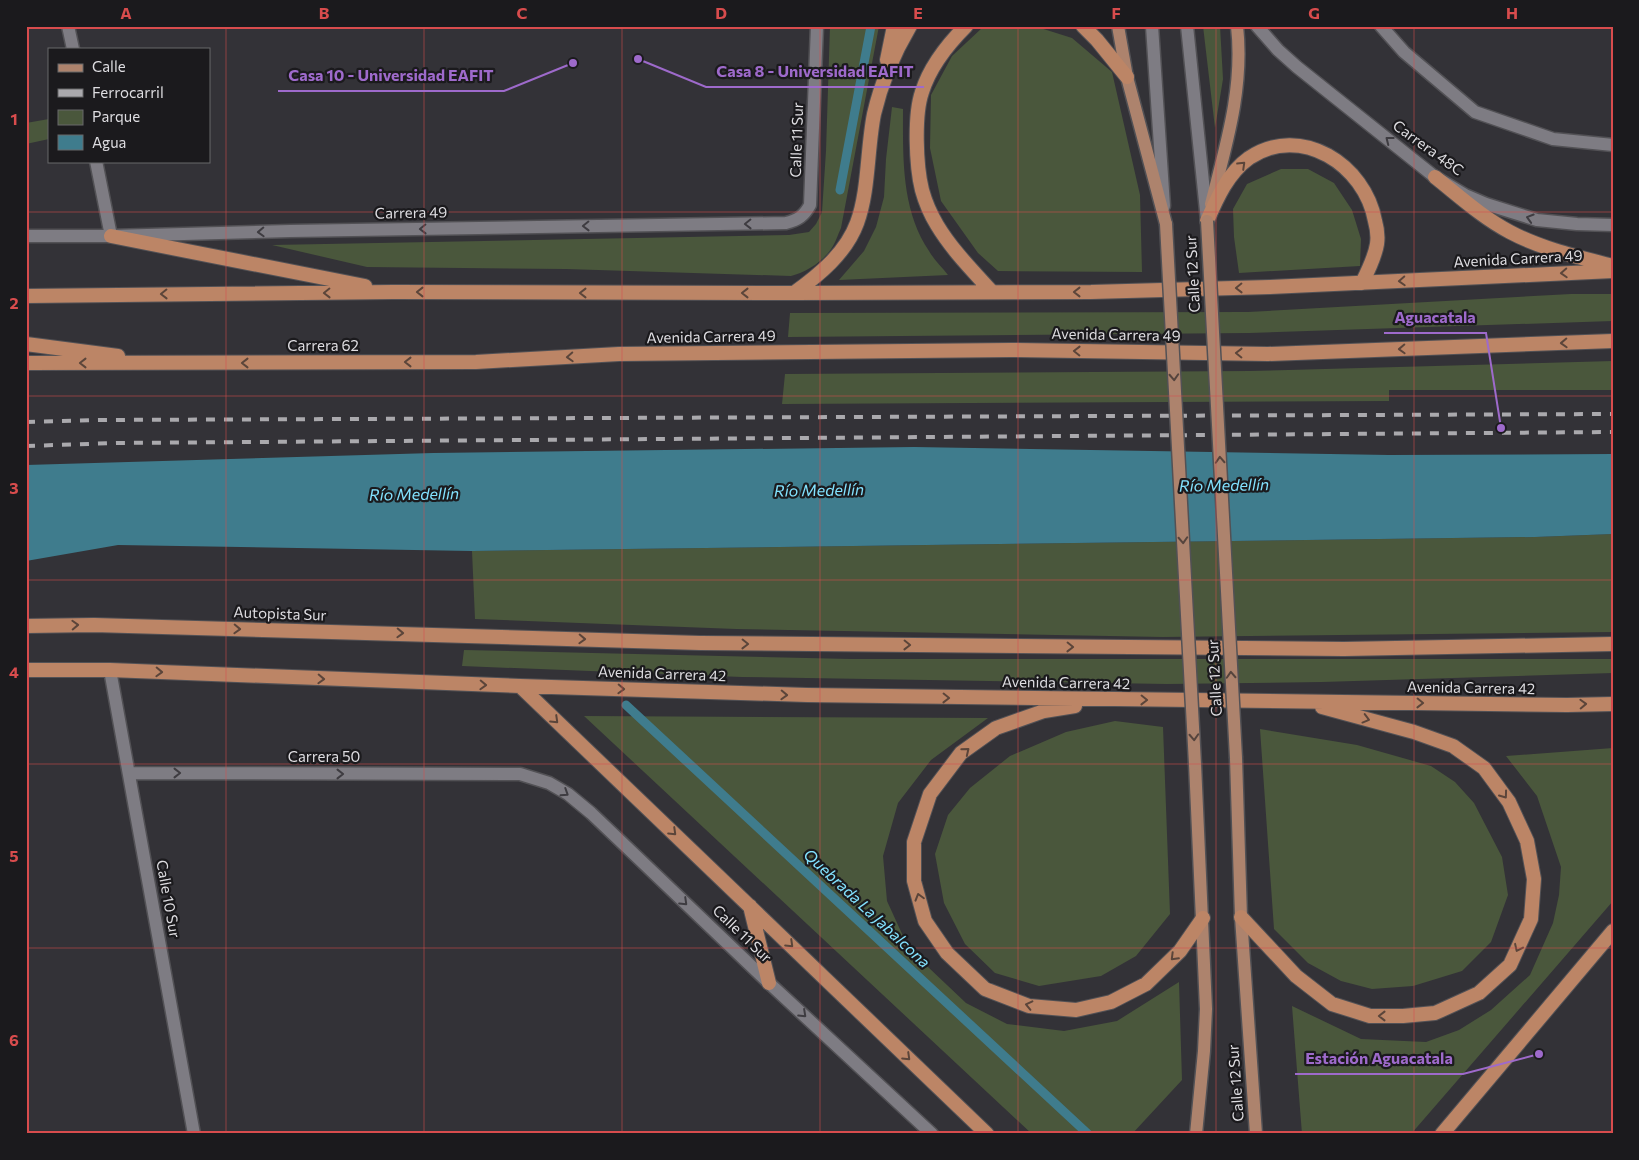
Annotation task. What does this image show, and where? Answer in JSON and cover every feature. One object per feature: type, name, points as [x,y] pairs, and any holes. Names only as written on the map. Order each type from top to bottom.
[{"type":"highway","points":[[26,296],[393,292],[794,294],[827,267],[846,244],[857,224],[863,199],[874,114],[894,26]]},
{"type":"highway","points":[[880,91],[910,26]]},
{"type":"highway","points":[[966,26],[948,45],[933,67],[922,92],[918,110],[917,143],[922,190],[936,223],[949,243],[992,292]]},
{"type":"highway","points":[[1083,26],[1127,77]]},
{"type":"highway","points":[[1207,221],[1229,179],[1249,158],[1280,146],[1300,146],[1321,152],[1338,161],[1354,175],[1374,211],[1377,244],[1372,262],[1362,283]]},
{"type":"highway","points":[[1435,177],[1509,232],[1554,251],[1613,266]]},
{"type":"highway","points":[[112,236],[393,292]]},
{"type":"highway","name":"Avenida Carrera 49","points":[[794,294],[1270,287],[1613,271]]},
{"type":"highway","name":"Avenida Carrera 49","points":[[619,354],[1010,350],[1268,354],[1613,341]]},
{"type":"highway","points":[[26,344],[171,363]]},
{"type":"highway","name":"Carrera 62","points":[[26,363],[476,362],[619,354]]},
{"type":"highway","name":"Autopista Sur","points":[[26,626],[94,625],[700,643],[1344,649],[1613,644]]},
{"type":"highway","points":[[26,670],[110,670],[520,686],[987,1134]]},
{"type":"highway","name":"Avenida Carrera 42","points":[[520,686],[827,696],[1613,704]]},
{"type":"highway","points":[[1111,700],[1044,711],[996,728],[962,753],[930,794],[914,842],[914,881],[926,921],[947,953],[984,989],[1028,1006],[1076,1010],[1111,1002],[1146,984],[1180,951],[1203,918]]},
{"type":"highway","points":[[1241,916],[1296,976],[1332,1004],[1370,1016],[1403,1016],[1435,1013],[1479,993],[1510,965],[1531,919],[1534,880],[1527,841],[1509,802],[1484,768],[1453,746],[1445,743],[1414,732],[1302,702]]},
{"type":"highway","points":[[750,906],[770,983]]},
{"type":"highway","points":[[1442,1134],[1613,931]]},
{"type":"main road","name":"Calle 12 Sur","points":[[1118,26],[1127,77],[1166,224],[1203,918],[1206,1009],[1196,1134]]},
{"type":"main road","name":"Calle 12 Sur","points":[[1237,26],[1238,90],[1207,221],[1236,758],[1241,916],[1256,1134]]},
{"type":"street","points":[[68,26],[73,48]]},
{"type":"street","name":"Calle 11 Sur","points":[[797,220],[805,214],[810,205],[817,26]]},
{"type":"street","name":"Calle 12 Sur","points":[[1152,26],[1166,224]]},
{"type":"street","name":"Calle 12 Sur","points":[[1187,26],[1207,221]]},
{"type":"street","name":"Carrera 48C","points":[[1257,26],[1278,50],[1297,67],[1435,177],[1466,195],[1486,204],[1538,220],[1613,225]]},
{"type":"street","points":[[1381,26],[1404,52],[1475,112],[1552,139],[1613,145]]},
{"type":"street","points":[[96,162],[112,236]]},
{"type":"street","name":"Carrera 49","points":[[26,236],[786,223],[797,220]]},
{"type":"street","name":"Calle 10 Sur","points":[[110,670],[194,1134]]},
{"type":"street","name":"Carrera 50","points":[[129,773],[520,774]]},
{"type":"street","name":"Calle 11 Sur","points":[[520,774],[549,783],[568,794],[583,807],[932,1134]]},
{"type":"green space","points":[[830,26],[879,26],[841,228],[833,246],[825,256],[809,269],[797,274],[791,276],[566,269],[367,267],[272,245],[789,235],[809,232],[816,224],[822,212]]},
{"type":"green space","points":[[1034,26],[1072,38],[1112,72],[1140,195],[1142,272],[998,271],[978,253],[941,201],[930,148],[931,95],[952,56],[982,28]]},
{"type":"green space","points":[[1203,26],[1220,26],[1223,79],[1215,128]]},
{"type":"green space","points":[[892,107],[903,109],[904,164],[908,200],[913,218],[929,251],[948,275],[839,280],[864,251],[876,227],[884,197]]},
{"type":"green space","points":[[48,119],[48,139],[26,144],[26,123]]},
{"type":"green space","points":[[1281,169],[1308,169],[1334,183],[1352,210],[1361,239],[1360,266],[1239,273],[1234,237],[1233,209],[1247,184]]},
{"type":"green space","points":[[1571,294],[1613,294],[1613,321],[1249,333],[788,337],[790,313],[1248,312]]},
{"type":"green space","points":[[1613,361],[1613,390],[1389,390],[1389,401],[782,404],[785,374],[1250,371]]},
{"type":"green space","points":[[1613,534],[1613,632],[1163,637],[736,629],[475,619],[472,551],[1535,537]]},
{"type":"green space","points":[[464,650],[851,659],[1613,659],[1613,673],[1322,682],[1167,684],[742,677],[462,666]]},
{"type":"green space","points":[[584,716],[988,718],[931,760],[898,803],[883,856],[887,901],[909,949],[966,1003],[1007,1024],[1064,1031],[1117,1021],[1179,982],[1182,1080],[1132,1134],[1032,1134]]},
{"type":"green space","points":[[1115,721],[1163,727],[1170,914],[1136,956],[1101,976],[1039,986],[995,973],[965,944],[944,903],[935,854],[948,815],[970,788],[1010,756],[1066,732]]},
{"type":"green space","points":[[1260,729],[1357,745],[1431,766],[1455,782],[1474,803],[1502,857],[1508,895],[1491,942],[1462,971],[1413,986],[1372,989],[1341,981],[1308,963],[1274,929]]},
{"type":"green space","points":[[1613,748],[1613,901],[1411,1134],[1302,1134],[1292,1006],[1361,1039],[1426,1042],[1459,1030],[1491,1010],[1530,975],[1553,923],[1559,895],[1561,867],[1537,796],[1506,756]]},
{"type":"water","name":"Río Medellín","points":[[914,447],[1389,455],[1613,454],[1613,534],[1535,537],[472,551],[118,545],[26,561],[26,465],[433,453]]},
{"type":"waterway","points":[[840,190],[871,26]]},
{"type":"waterway","name":"Quebrada La Jabalcona","points":[[626,705],[1088,1134]]},
{"type":"railway","points":[[26,422],[99,420],[1613,414]]},
{"type":"railway","points":[[26,446],[116,443],[1613,432]]},
{"type":"place","name":"Casa 8 - Universidad EAFIT","points":[[638,59]]},
{"type":"place","name":"Casa 10 - Universidad EAFIT","points":[[573,63]]},
{"type":"place","name":"Aguacatala","points":[[1501,428]]},
{"type":"place","name":"Estación Aguacatala","points":[[1539,1054]]}]
